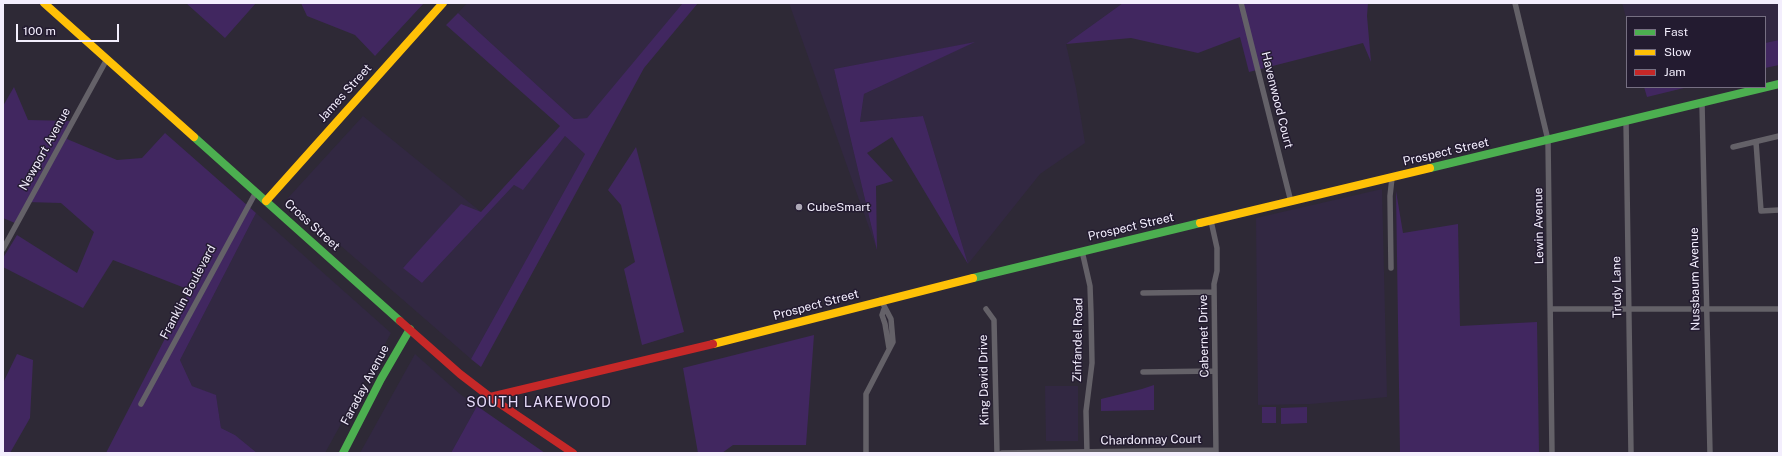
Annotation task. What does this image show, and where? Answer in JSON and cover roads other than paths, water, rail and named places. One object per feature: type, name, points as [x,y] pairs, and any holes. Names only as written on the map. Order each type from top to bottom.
[{"type":"street","name":"Cross Street","points":[[44,3],[455,369],[490,397],[573,453]]},
{"type":"street","name":"James Street","points":[[266,201],[443,3]]},
{"type":"street","name":"Havenwood Court","points":[[1241,3],[1291,202]]},
{"type":"street","name":"Lewin Avenue","points":[[1515,3],[1548,140],[1552,453]]},
{"type":"street","name":"Newport Avenue","points":[[3,249],[107,59]]},
{"type":"street","name":"Prospect Street","points":[[1766,87],[1779,84]]},
{"type":"street","name":"Prospect Street","points":[[490,397],[701,347],[881,300],[1082,251],[1392,178],[1626,120],[1702,104],[1764,88]]},
{"type":"street","name":"Nussbaum Avenue","points":[[1702,104],[1710,453]]},
{"type":"street","name":"Trudy Lane","points":[[1626,120],[1631,453]]},
{"type":"street","points":[[1733,147],[1779,136]]},
{"type":"street","points":[[1756,142],[1761,212],[1779,210]]},
{"type":"street","points":[[1392,178],[1390,196],[1392,268]]},
{"type":"street","name":"Franklin Boulevard","points":[[140,404],[256,192]]},
{"type":"street","name":"Cabernet Drive","points":[[1211,221],[1218,248],[1214,292],[1216,451]]},
{"type":"street","name":"Zinfandel Road","points":[[1082,251],[1090,286],[1091,313],[1092,363],[1086,411],[1087,452]]},
{"type":"street","points":[[1143,293],[1214,292]]},
{"type":"street","points":[[866,453],[866,394],[888,348],[893,342],[894,334],[889,313],[884,309],[881,300]]},
{"type":"street","name":"King David Drive","points":[[986,309],[994,320],[997,453]]},
{"type":"street","points":[[1551,309],[1779,309]]},
{"type":"street","name":"Faraday Avenue","points":[[343,453],[380,380],[410,329]]},
{"type":"street","points":[[1143,372],[1215,371]]},
{"type":"street","name":"Chardonnay Court","points":[[1002,453],[1216,451]]},
{"type":"place","name":"CubeSmart","points":[[799,207]]},
{"type":"district","name":"SOUTH LAKEWOOD","points":[[539,403]]}]
